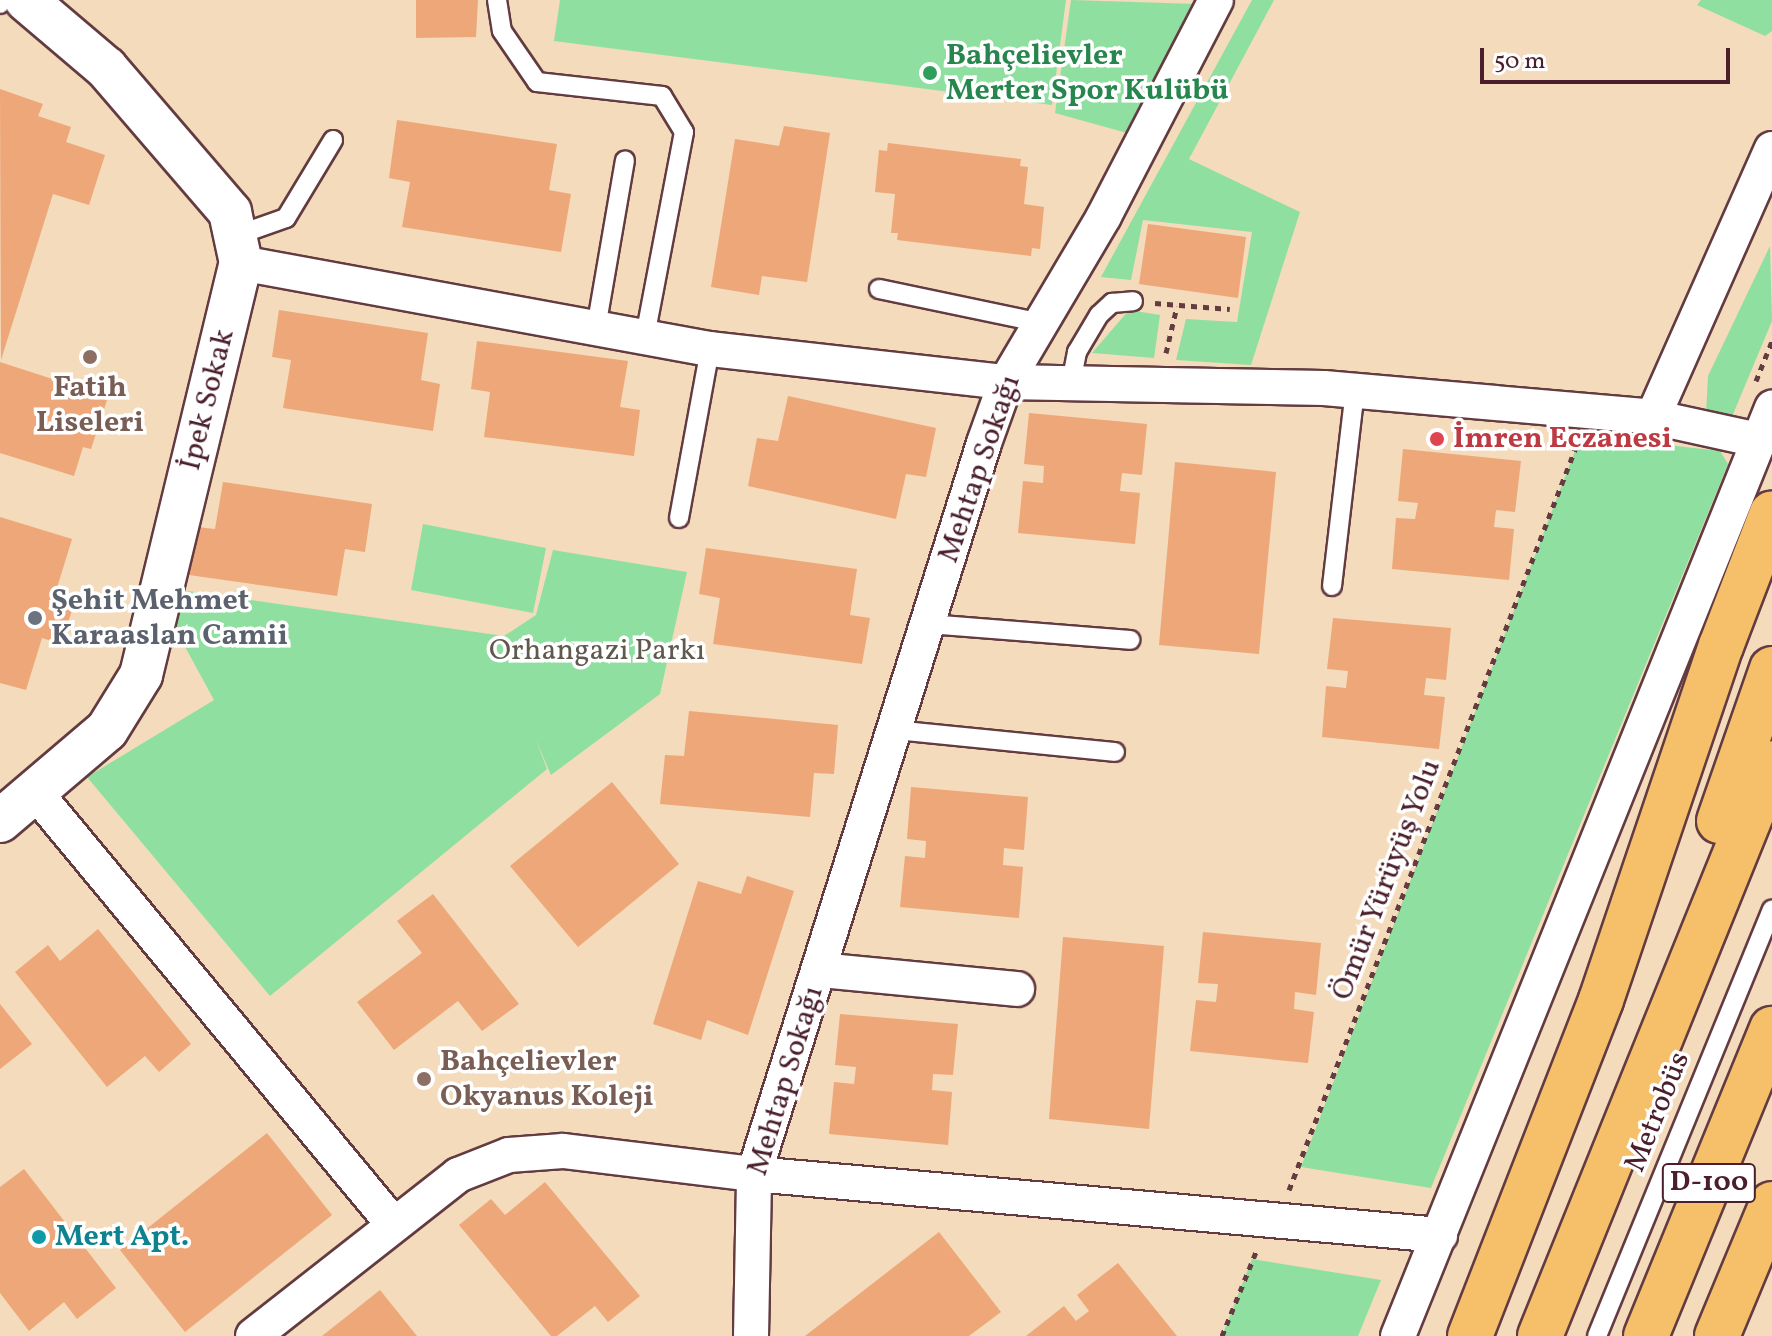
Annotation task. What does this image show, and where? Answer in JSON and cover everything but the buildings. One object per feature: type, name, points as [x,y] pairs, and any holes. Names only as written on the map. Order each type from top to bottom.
[{"type":"main road","points":[[1470,1336],[1606,986],[1721,646],[1772,513]]},
{"type":"main road","points":[[1662,1033],[1703,868],[1772,669]]},
{"type":"main road","points":[[1540,1336],[1772,763]]},
{"type":"main road","name":"D-100","points":[[1646,1336],[1772,1029]]},
{"type":"main road","points":[[1717,1336],[1772,1204]]},
{"type":"street","points":[[26,0],[106,68],[230,212],[238,250],[596,328],[710,349],[1006,382],[1355,391],[1653,417],[1758,440]]},
{"type":"street","name":"Mehtap Sokağı","points":[[751,1336],[754,1174],[1006,382],[1042,323],[1216,0]]},
{"type":"street","points":[[1653,417],[1772,149]]},
{"type":"street","name":"İpek Sokak","points":[[0,821],[107,730],[141,675],[238,250]]},
{"type":"street","points":[[1398,1336],[1772,408]]},
{"type":"street","points":[[35,792],[394,1225]]},
{"type":"street","name":"Mehtap Sokağı","points":[[820,970],[1017,989]]},
{"type":"street","points":[[253,1336],[458,1175],[509,1155],[563,1151],[754,1174],[1440,1235]]},
{"type":"lane","points":[[497,0],[502,31],[537,82],[662,96],[684,132],[645,337]]},
{"type":"lane","points":[[238,250],[286,218],[333,140]]},
{"type":"lane","points":[[596,328],[625,160]]},
{"type":"lane","points":[[879,289],[1042,323]]},
{"type":"lane","points":[[1071,383],[1077,352],[1099,315],[1112,303],[1133,301]]},
{"type":"lane","points":[[679,518],[710,349]]},
{"type":"lane","points":[[1332,586],[1355,391]]},
{"type":"lane","points":[[928,624],[1130,640]]},
{"type":"lane","points":[[895,730],[1115,752]]},
{"type":"lane","name":"Metrobüs","points":[[1597,1336],[1772,909]]},
{"type":"path","points":[[1133,301],[1230,309]]},
{"type":"path","points":[[1159,385],[1177,306]]},
{"type":"path","name":"Ömür Yürüyüş Yolu","points":[[1222,1336],[1273,1220],[1301,1167],[1581,435]]},
{"type":"green space","name":"Bahçelievler Merter Spor Kulübü","points":[[560,0],[1066,0],[1052,105],[554,41]]},
{"type":"green space","points":[[1071,0],[1197,4],[1127,133],[1055,113]]},
{"type":"green space","points":[[1252,0],[1274,0],[1189,159],[1300,212],[1251,365],[1176,360],[1186,319],[1237,322],[1252,232],[1143,220],[1131,280],[1101,277]]},
{"type":"green space","points":[[1701,0],[1772,0],[1772,31],[1765,36],[1697,5]]},
{"type":"green space","points":[[1770,246],[1772,321],[1731,419],[1706,414],[1708,376]]},
{"type":"green space","points":[[1129,310],[1160,315],[1154,358],[1092,353]]},
{"type":"green space","points":[[1581,435],[1720,451],[1728,464],[1431,1188],[1301,1167]]},
{"type":"green space","points":[[423,524],[546,548],[533,613],[411,590]]},
{"type":"green space","name":"Orhangazi Parkı","points":[[553,550],[687,572],[660,694],[551,775],[536,740],[547,769],[270,996],[87,777],[214,700],[171,621],[174,589],[504,636],[536,615]]},
{"type":"green space","points":[[1252,1259],[1381,1280],[1358,1336],[1222,1336]]},
{"type":"place","name":"Bahçelievler Merter Spor Kulübü","points":[[930,73]]},
{"type":"place","name":"Fatih Liseleri","points":[[90,357]]},
{"type":"place","name":"İmren Eczanesi","points":[[1437,439]]},
{"type":"place","name":"Şehit Mehmet Karaaslan Camii","points":[[35,618]]},
{"type":"place","name":"Bahçelievler Okyanus Koleji","points":[[424,1079]]},
{"type":"place","name":"Mert Apt.","points":[[39,1237]]}]
